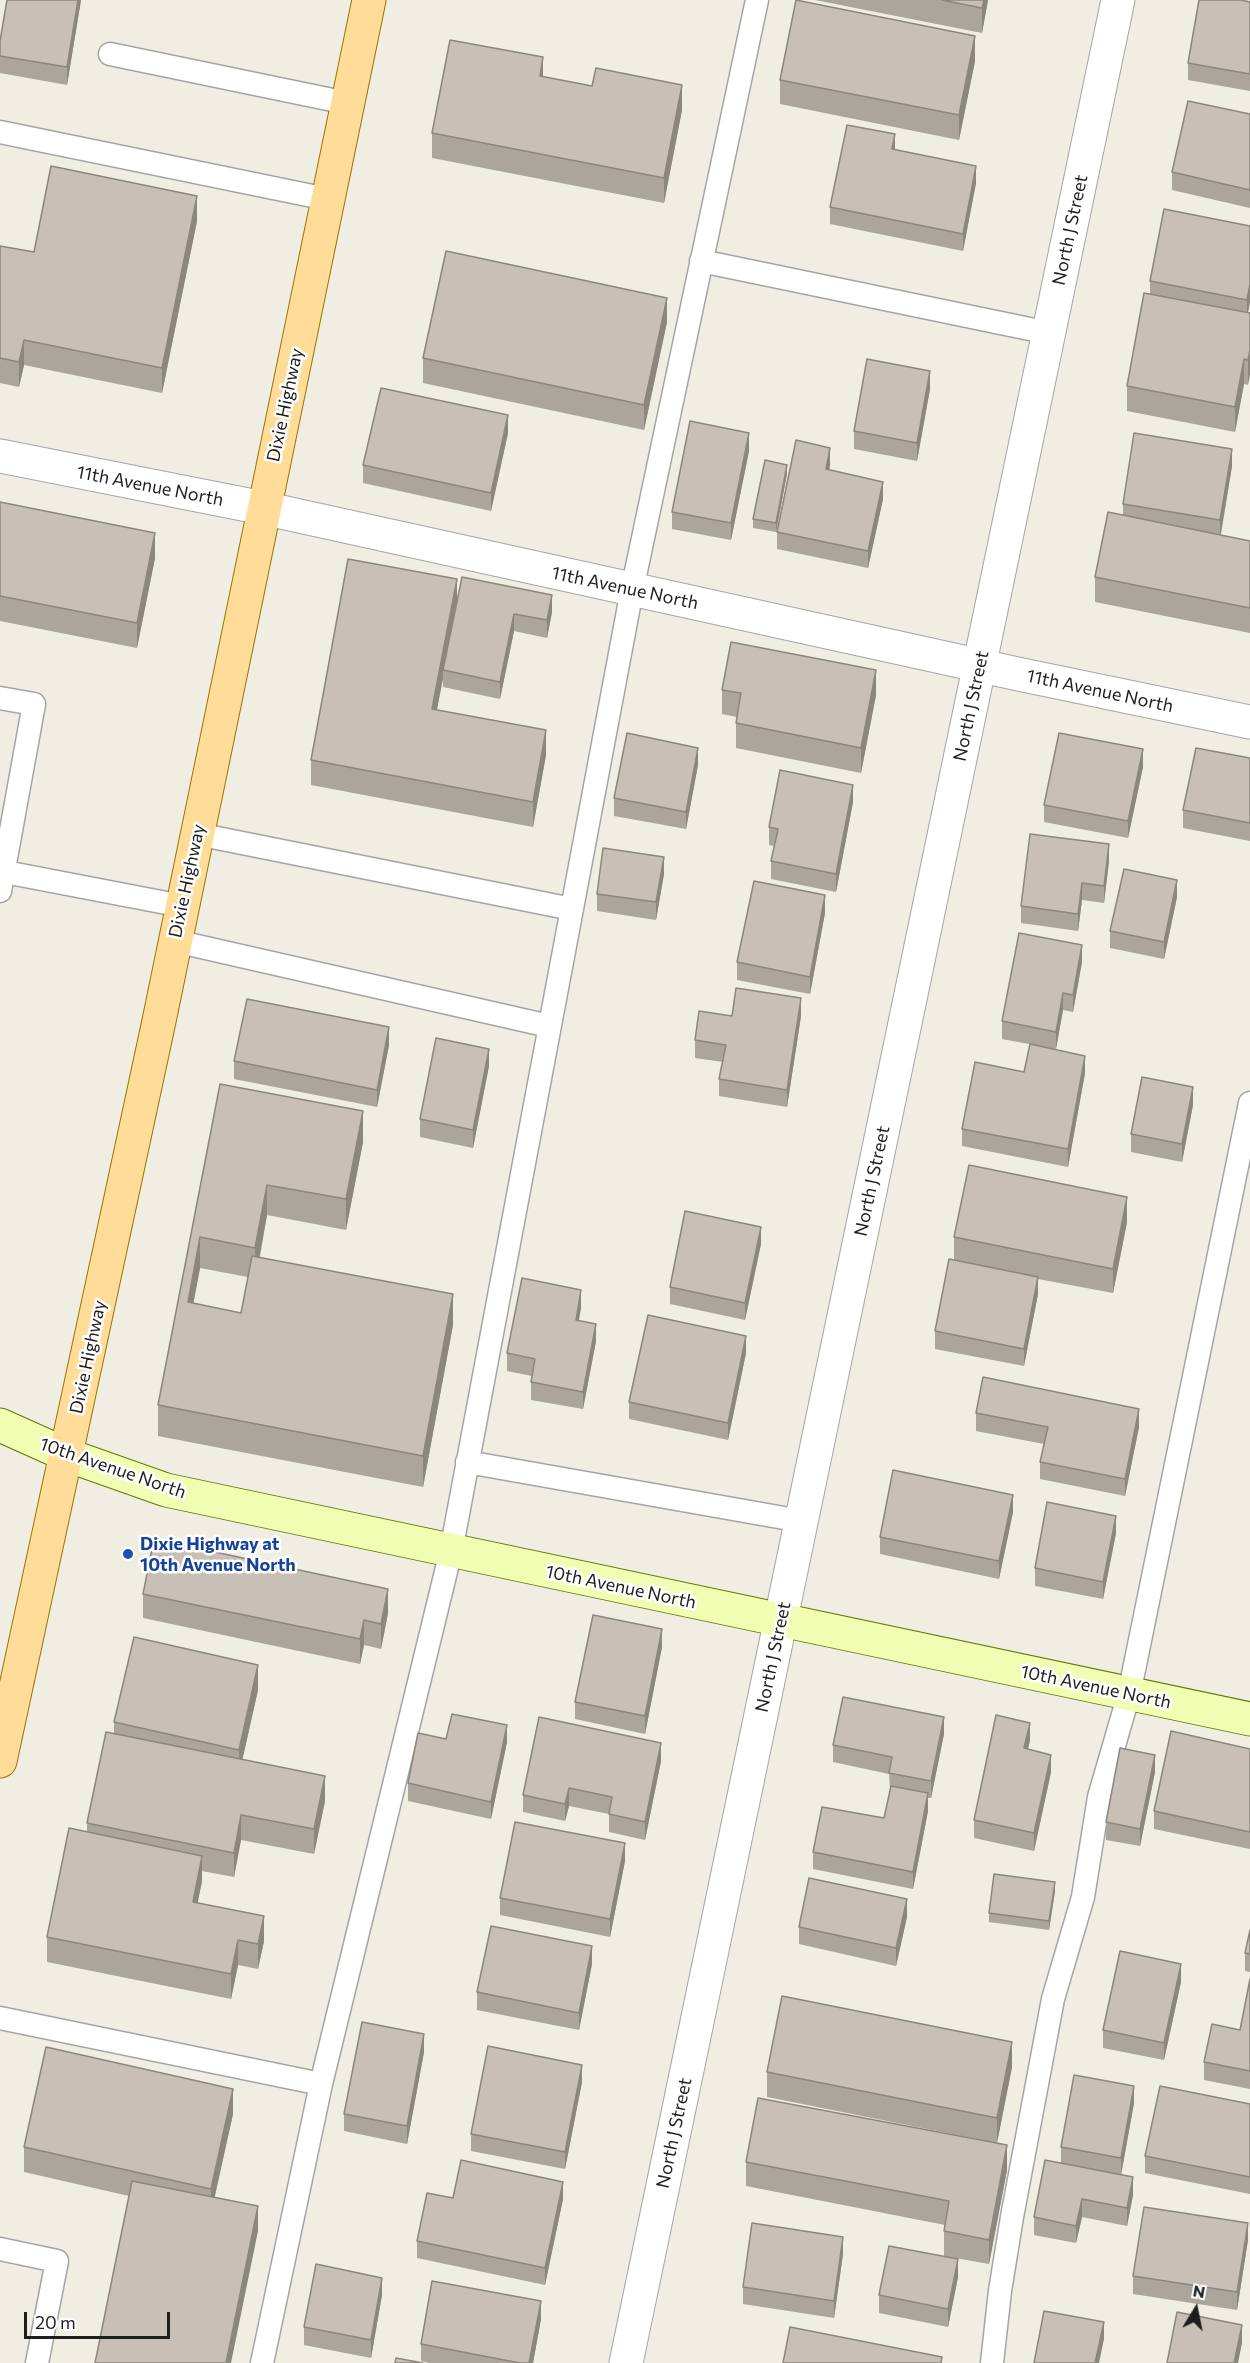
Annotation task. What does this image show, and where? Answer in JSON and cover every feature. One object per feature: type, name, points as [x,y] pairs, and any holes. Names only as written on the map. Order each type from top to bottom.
[{"type":"main road","name":"Dixie Highway","points":[[0,1761],[175,941],[369,0]]},
{"type":"main road","name":"10th Avenue North","points":[[0,1425],[67,1455],[166,1490],[1250,1719]]},
{"type":"street","name":"North J Street","points":[[626,2363],[1118,0]]},
{"type":"street","name":"11th Avenue North","points":[[0,456],[263,508],[979,666],[1250,722]]},
{"type":"lane","points":[[262,2363],[321,2084],[451,1551],[632,590],[757,0]]},
{"type":"lane","points":[[110,54],[347,103]]},
{"type":"lane","points":[[0,132],[327,199]]},
{"type":"lane","points":[[701,261],[1049,333]]},
{"type":"lane","points":[[0,698],[34,704],[1,878],[182,906]]},
{"type":"lane","points":[[197,834],[572,909]]},
{"type":"lane","points":[[175,941],[549,1026]]},
{"type":"lane","points":[[992,2363],[1006,2248],[1053,1999],[1083,1897],[1099,1797],[1129,1694],[1250,1103]]},
{"type":"lane","points":[[467,1462],[801,1521]]},
{"type":"lane","points":[[0,2018],[321,2084]]},
{"type":"lane","points":[[0,2249],[57,2260],[37,2363]]},
{"type":"building","points":[[7,0],[78,0],[67,67],[0,56],[0,41]]},
{"type":"building","points":[[796,0],[975,36],[959,115],[780,80]]},
{"type":"building","points":[[942,0],[984,0],[982,8]]},
{"type":"building","points":[[1199,0],[1250,2],[1250,74],[1188,63]]},
{"type":"building","points":[[450,40],[543,57],[540,76],[592,86],[596,68],[682,85],[664,178],[432,133]]},
{"type":"building","points":[[1188,101],[1250,114],[1250,190],[1172,172]]},
{"type":"building","points":[[847,125],[895,134],[892,149],[976,166],[963,234],[830,207]]},
{"type":"building","points":[[51,166],[197,196],[162,368],[24,340],[19,362],[0,358],[0,246],[34,252]]},
{"type":"building","points":[[1164,209],[1250,226],[1250,284],[1247,300],[1150,281]]},
{"type":"building","points":[[446,251],[667,298],[644,405],[423,358]]},
{"type":"building","points":[[1144,293],[1250,313],[1250,350],[1248,360],[1244,359],[1235,407],[1127,386]]},
{"type":"building","points":[[867,359],[930,371],[917,443],[854,431]]},
{"type":"building","points":[[381,388],[508,415],[491,493],[363,465]]},
{"type":"building","points":[[690,421],[749,433],[731,523],[672,512]]},
{"type":"building","points":[[1134,433],[1232,449],[1220,520],[1123,504]]},
{"type":"building","points":[[796,440],[830,448],[826,469],[883,482],[868,551],[777,532]]},
{"type":"building","points":[[765,460],[787,465],[776,523],[753,519]]},
{"type":"building","points":[[0,502],[155,533],[137,623],[0,596]]},
{"type":"building","points":[[1108,512],[1250,541],[1250,608],[1095,577]]},
{"type":"building","points":[[348,559],[457,579],[432,709],[546,730],[533,802],[311,760]]},
{"type":"building","points":[[462,577],[552,595],[547,620],[514,614],[500,682],[443,670]]},
{"type":"building","points":[[731,642],[876,670],[861,748],[736,723],[741,693],[722,690]]},
{"type":"building","points":[[627,733],[698,748],[686,812],[614,798]]},
{"type":"building","points":[[1059,733],[1143,749],[1128,821],[1044,805]]},
{"type":"building","points":[[1196,748],[1250,758],[1250,823],[1183,810]]},
{"type":"building","points":[[780,770],[853,785],[836,874],[771,861],[778,829],[769,827]]},
{"type":"building","points":[[1030,834],[1109,844],[1104,886],[1082,883],[1078,914],[1021,906]]},
{"type":"building","points":[[603,848],[664,857],[656,902],[597,894]]},
{"type":"building","points":[[1124,869],[1177,880],[1164,942],[1110,931]]},
{"type":"building","points":[[754,881],[825,895],[810,977],[737,962]]},
{"type":"building","points":[[1019,933],[1082,945],[1073,995],[1063,993],[1056,1032],[1002,1021]]},
{"type":"building","points":[[736,988],[801,998],[787,1090],[719,1079],[726,1045],[695,1040],[699,1011],[732,1016]]},
{"type":"building","points":[[247,999],[389,1027],[377,1090],[234,1061]]},
{"type":"building","points":[[436,1038],[489,1049],[473,1130],[420,1119]]},
{"type":"building","points":[[1030,1044],[1085,1056],[1068,1149],[962,1129],[975,1062],[1024,1072]]},
{"type":"building","points":[[1142,1077],[1193,1087],[1182,1144],[1131,1134]]},
{"type":"building","points":[[220,1084],[363,1111],[346,1199],[267,1185],[255,1248],[200,1237],[188,1302],[241,1313],[252,1256],[453,1294],[423,1456],[158,1405]]},
{"type":"building","points":[[969,1165],[1127,1197],[1113,1269],[954,1237]]},
{"type":"building","points":[[685,1211],[761,1227],[745,1303],[670,1287]]},
{"type":"building","points":[[949,1259],[1038,1277],[1024,1349],[935,1331]]},
{"type":"building","points":[[522,1278],[581,1290],[576,1320],[596,1324],[583,1392],[531,1382],[535,1359],[507,1353]]},
{"type":"building","points":[[648,1315],[746,1336],[728,1423],[629,1402]]},
{"type":"building","points":[[983,1377],[1139,1409],[1125,1479],[1040,1462],[1048,1427],[976,1413]]},
{"type":"building","points":[[893,1470],[1013,1495],[999,1561],[880,1537]]},
{"type":"building","points":[[1047,1502],[1116,1516],[1103,1582],[1035,1568]]},
{"type":"building","points":[[154,1539],[388,1589],[381,1624],[364,1620],[360,1639],[143,1594]]},
{"type":"building","points":[[593,1615],[662,1629],[645,1716],[575,1702]]},
{"type":"building","points":[[134,1637],[258,1665],[239,1750],[114,1722]]},
{"type":"building","points":[[843,1697],[944,1717],[931,1781],[889,1773],[892,1757],[833,1745]]},
{"type":"building","points":[[452,1714],[507,1725],[491,1802],[408,1783],[418,1733],[446,1739]]},
{"type":"building","points":[[996,1715],[1030,1723],[1024,1748],[1051,1755],[1034,1833],[974,1820]]},
{"type":"building","points":[[539,1717],[661,1743],[645,1822],[609,1814],[612,1797],[569,1788],[565,1804],[523,1795]]},
{"type":"building","points":[[1171,1731],[1250,1749],[1250,1832],[1154,1811]]},
{"type":"building","points":[[106,1732],[325,1776],[314,1829],[241,1815],[234,1853],[87,1823]]},
{"type":"building","points":[[1120,1748],[1155,1755],[1140,1829],[1106,1822]]},
{"type":"building","points":[[891,1786],[928,1793],[913,1872],[813,1852],[822,1807],[884,1818]]},
{"type":"building","points":[[515,1822],[625,1843],[610,1919],[500,1898]]},
{"type":"building","points":[[69,1828],[202,1856],[193,1902],[264,1916],[258,1944],[238,1940],[231,1974],[47,1937]]},
{"type":"building","points":[[994,1874],[1055,1882],[1049,1921],[989,1913]]},
{"type":"building","points":[[809,1878],[907,1899],[896,1948],[799,1927]]},
{"type":"building","points":[[491,1926],[592,1946],[579,2013],[477,1992]]},
{"type":"building","points":[[1250,1930],[1250,1954],[1245,1953]]},
{"type":"building","points":[[1120,1951],[1181,1964],[1164,2043],[1103,2030]]},
{"type":"building","points":[[1250,1979],[1250,2071],[1204,2062],[1212,2024],[1240,2030]]},
{"type":"building","points":[[782,1996],[1012,2042],[997,2118],[767,2072]]},
{"type":"building","points":[[362,2022],[424,2034],[407,2126],[344,2114]]},
{"type":"building","points":[[488,2046],[582,2065],[565,2152],[471,2134]]},
{"type":"building","points":[[46,2047],[233,2089],[211,2189],[24,2147]]},
{"type":"building","points":[[1074,2075],[1134,2086],[1121,2158],[1061,2147]]},
{"type":"building","points":[[1160,2086],[1250,2104],[1250,2177],[1145,2156]]},
{"type":"building","points":[[758,2098],[1007,2145],[989,2240],[944,2231],[949,2201],[746,2162]]},
{"type":"building","points":[[461,2160],[563,2182],[545,2268],[417,2241],[427,2193],[453,2198]]},
{"type":"building","points":[[1045,2160],[1133,2177],[1127,2208],[1082,2199],[1076,2226],[1034,2217]]},
{"type":"building","points":[[132,2181],[258,2206],[226,2363],[95,2363]]},
{"type":"building","points":[[1144,2207],[1248,2223],[1237,2292],[1133,2276]]},
{"type":"building","points":[[752,2223],[843,2237],[834,2301],[743,2287]]},
{"type":"building","points":[[889,2246],[958,2259],[948,2309],[879,2295]]},
{"type":"building","points":[[316,2264],[382,2278],[371,2340],[304,2327]]},
{"type":"building","points":[[432,2281],[541,2301],[529,2363],[421,2344]]},
{"type":"building","points":[[1044,2311],[1104,2322],[1095,2363],[1034,2363]]},
{"type":"building","points":[[1177,2312],[1242,2325],[1234,2363],[1167,2363]]},
{"type":"building","points":[[790,2327],[942,2357],[941,2363],[783,2363]]},
{"type":"building","points":[[396,2358],[423,2363],[395,2363]]},
{"type":"place","name":"Dixie Highway at 10th Avenue North","points":[[128,1554]]}]
